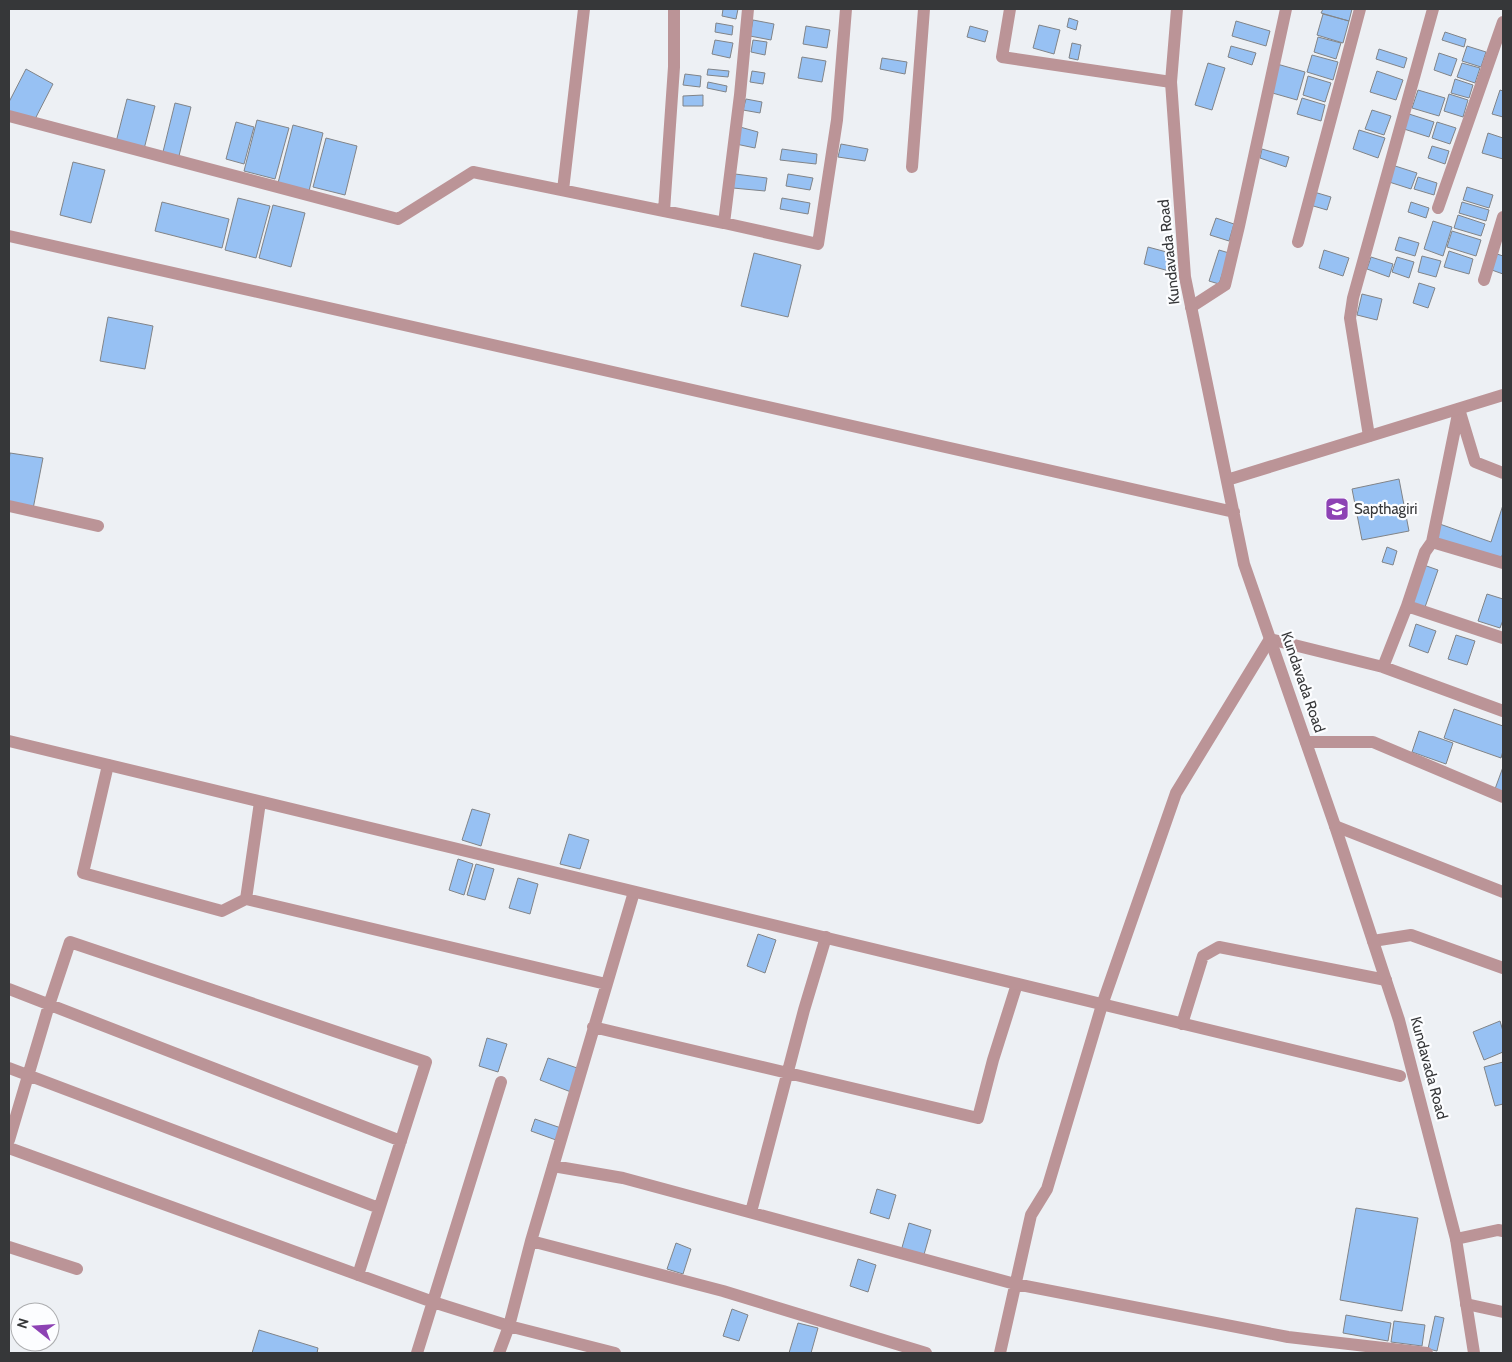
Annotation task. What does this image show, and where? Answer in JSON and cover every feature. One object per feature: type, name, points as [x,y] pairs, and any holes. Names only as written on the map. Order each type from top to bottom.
[{"type":"street","points":[[563,190],[584,9]]},
{"type":"street","points":[[664,212],[674,67],[674,9]]},
{"type":"street","points":[[724,223],[740,95],[748,9]]},
{"type":"street","points":[[9,116],[398,219],[473,172],[818,244],[837,120],[846,9]]},
{"type":"street","points":[[912,167],[924,9]]},
{"type":"street","points":[[1010,9],[1002,58],[1171,82]]},
{"type":"street","name":"Kundavada Road","points":[[1177,9],[1171,82],[1185,277],[1244,564],[1335,826],[1399,1020],[1456,1239],[1474,1353]]},
{"type":"street","points":[[1191,307],[1225,285],[1286,9]]},
{"type":"street","points":[[1298,242],[1360,9]]},
{"type":"street","points":[[1369,436],[1350,318],[1353,298],[1433,9]]},
{"type":"street","points":[[1438,208],[1503,22]]},
{"type":"street","points":[[1484,280],[1503,217]]},
{"type":"street","points":[[9,236],[1234,512]]},
{"type":"street","points":[[1227,480],[1503,395]]},
{"type":"street","points":[[1459,409],[1475,462],[1503,473]]},
{"type":"street","points":[[1383,667],[1407,606],[1425,552],[1432,542],[1459,409]]},
{"type":"street","points":[[9,506],[98,526]]},
{"type":"street","points":[[1432,542],[1503,563]]},
{"type":"street","points":[[1407,606],[1503,638]]},
{"type":"street","points":[[1000,1353],[1031,1215],[1047,1189],[1102,1004],[1176,793],[1270,639],[1383,667],[1503,711]]},
{"type":"street","points":[[9,741],[1400,1076]]},
{"type":"street","points":[[1306,742],[1374,742],[1503,797]]},
{"type":"street","points":[[108,765],[83,873],[222,912],[246,899],[606,984]]},
{"type":"street","points":[[246,899],[260,802]]},
{"type":"street","points":[[1335,826],[1503,892]]},
{"type":"street","points":[[499,1353],[509,1326],[531,1241],[634,892]]},
{"type":"street","points":[[1373,941],[1411,934],[1503,968]]},
{"type":"street","points":[[751,1212],[804,1010],[826,937]]},
{"type":"street","points":[[9,1140],[48,1005],[70,942],[426,1062],[358,1275]]},
{"type":"street","points":[[1182,1024],[1203,956],[1218,947],[1386,980]]},
{"type":"street","points":[[594,1027],[978,1118],[993,1060],[1018,984]]},
{"type":"street","points":[[9,989],[401,1142]]},
{"type":"street","points":[[9,1068],[380,1208]]},
{"type":"street","points":[[417,1353],[501,1082]]},
{"type":"street","points":[[9,1148],[433,1302],[509,1326],[616,1353]]},
{"type":"street","points":[[553,1166],[623,1178],[1015,1284],[1288,1337],[1427,1353]]},
{"type":"street","points":[[1456,1239],[1498,1230],[1503,1231]]},
{"type":"street","points":[[531,1241],[724,1290],[926,1353]]},
{"type":"street","points":[[9,1247],[77,1269]]},
{"type":"street","points":[[1466,1304],[1503,1312]]},
{"type":"building","points":[[723,9],[738,9],[736,19],[722,16]]},
{"type":"building","points":[[1323,9],[1352,9],[1349,21],[1321,13]]},
{"type":"building","points":[[1323,14],[1349,21],[1343,43],[1317,35]]},
{"type":"building","points":[[1069,18],[1078,21],[1076,30],[1067,27]]},
{"type":"building","points":[[753,20],[774,24],[771,40],[750,36]]},
{"type":"building","points":[[1236,21],[1270,31],[1266,46],[1232,36]]},
{"type":"building","points":[[716,23],[733,26],[732,35],[715,32]]},
{"type":"building","points":[[1039,25],[1060,30],[1054,54],[1033,48]]},
{"type":"building","points":[[806,26],[830,30],[827,48],[803,44]]},
{"type":"building","points":[[970,26],[988,31],[985,42],[967,37]]},
{"type":"building","points":[[1445,32],[1466,39],[1464,47],[1442,40]]},
{"type":"building","points":[[1318,37],[1341,43],[1336,59],[1314,52]]},
{"type":"building","points":[[715,40],[733,43],[730,58],[712,54]]},
{"type":"building","points":[[753,40],[767,42],[765,55],[751,52]]},
{"type":"building","points":[[1072,43],[1081,45],[1078,60],[1069,58]]},
{"type":"building","points":[[1231,46],[1256,53],[1252,65],[1228,57]]},
{"type":"building","points":[[1467,46],[1486,52],[1481,67],[1462,61]]},
{"type":"building","points":[[1379,49],[1407,58],[1404,68],[1376,59]]},
{"type":"building","points":[[1439,53],[1457,59],[1451,76],[1434,70]]},
{"type":"building","points":[[1312,55],[1338,62],[1333,80],[1307,72]]},
{"type":"building","points":[[802,57],[826,61],[822,82],[798,78]]},
{"type":"building","points":[[882,58],[907,62],[905,74],[880,69]]},
{"type":"building","points":[[1208,63],[1225,68],[1212,110],[1195,105]]},
{"type":"building","points":[[1462,63],[1480,68],[1475,83],[1457,77]]},
{"type":"building","points":[[1277,64],[1305,72],[1297,100],[1269,92]]},
{"type":"building","points":[[26,69],[53,84],[32,125],[9,113],[9,102]]},
{"type":"building","points":[[708,69],[729,71],[728,77],[707,75]]},
{"type":"building","points":[[752,71],[765,73],[763,84],[750,82]]},
{"type":"building","points":[[1377,71],[1403,80],[1396,100],[1370,92]]},
{"type":"building","points":[[685,74],[701,76],[700,87],[683,85]]},
{"type":"building","points":[[1308,76],[1331,83],[1325,102],[1303,95]]},
{"type":"building","points":[[1455,79],[1473,85],[1469,98],[1451,93]]},
{"type":"building","points":[[708,82],[727,86],[726,92],[707,88]]},
{"type":"building","points":[[1418,90],[1445,98],[1439,116],[1412,108]]},
{"type":"building","points":[[1500,90],[1503,91],[1503,117],[1492,114]]},
{"type":"building","points":[[1449,94],[1468,100],[1463,117],[1444,111]]},
{"type":"building","points":[[703,95],[703,106],[683,106],[683,96]]},
{"type":"building","points":[[1302,98],[1325,105],[1321,121],[1297,114]]},
{"type":"building","points":[[127,99],[155,106],[143,153],[115,146]]},
{"type":"building","points":[[746,99],[762,102],[760,113],[743,110]]},
{"type":"building","points":[[175,103],[191,107],[177,164],[161,160]]},
{"type":"building","points":[[1372,110],[1391,116],[1384,135],[1365,129]]},
{"type":"building","points":[[1409,114],[1434,122],[1429,137],[1404,129]]},
{"type":"building","points":[[257,120],[289,128],[275,179],[244,171]]},
{"type":"building","points":[[236,122],[254,127],[244,164],[226,159]]},
{"type":"building","points":[[1437,122],[1456,128],[1450,144],[1432,138]]},
{"type":"building","points":[[293,125],[323,133],[309,191],[278,183]]},
{"type":"building","points":[[740,127],[758,132],[755,148],[736,144]]},
{"type":"building","points":[[1359,130],[1385,138],[1378,158],[1353,149]]},
{"type":"building","points":[[1488,133],[1503,138],[1503,159],[1482,153]]},
{"type":"building","points":[[326,138],[357,146],[345,195],[313,187]]},
{"type":"building","points":[[841,144],[868,149],[865,161],[838,157]]},
{"type":"building","points":[[1432,146],[1449,151],[1445,164],[1428,158]]},
{"type":"building","points":[[782,149],[817,154],[816,164],[780,160]]},
{"type":"building","points":[[1262,149],[1289,157],[1286,167],[1260,158]]},
{"type":"building","points":[[73,162],[105,170],[91,223],[60,215]]},
{"type":"building","points":[[1392,165],[1417,173],[1411,189],[1386,181]]},
{"type":"building","points":[[735,174],[767,178],[765,191],[733,188]]},
{"type":"building","points":[[788,174],[813,178],[810,190],[786,186]]},
{"type":"building","points":[[1418,177],[1437,183],[1434,195],[1414,189]]},
{"type":"building","points":[[1467,187],[1493,195],[1489,208],[1463,200]]},
{"type":"building","points":[[1314,192],[1331,197],[1327,210],[1310,205]]},
{"type":"building","points":[[238,198],[270,206],[256,258],[225,250]]},
{"type":"building","points":[[782,198],[810,203],[808,214],[780,209]]},
{"type":"building","points":[[162,202],[229,219],[222,248],[155,231]]},
{"type":"building","points":[[1411,202],[1429,208],[1426,218],[1408,212]]},
{"type":"building","points":[[1462,202],[1489,210],[1486,221],[1459,213]]},
{"type":"building","points":[[273,205],[305,213],[291,267],[259,258]]},
{"type":"building","points":[[1458,215],[1485,224],[1481,236],[1454,228]]},
{"type":"building","points":[[1216,218],[1234,224],[1229,241],[1210,235]]},
{"type":"building","points":[[1433,221],[1452,227],[1443,256],[1424,249]]},
{"type":"building","points":[[1452,231],[1481,240],[1476,256],[1447,247]]},
{"type":"building","points":[[1399,237],[1419,243],[1415,256],[1395,250]]},
{"type":"building","points":[[1148,247],[1174,254],[1169,271],[1144,264]]},
{"type":"building","points":[[1219,250],[1229,253],[1219,284],[1209,281]]},
{"type":"building","points":[[1324,250],[1349,258],[1343,276],[1319,268]]},
{"type":"building","points":[[1449,251],[1473,259],[1469,274],[1444,267]]},
{"type":"building","points":[[754,253],[801,265],[788,317],[741,306]]},
{"type":"building","points":[[1494,253],[1503,256],[1503,274],[1489,269]]},
{"type":"building","points":[[1422,256],[1441,261],[1436,277],[1418,272]]},
{"type":"building","points":[[1371,257],[1393,264],[1389,277],[1367,269]]},
{"type":"building","points":[[1397,257],[1414,262],[1409,278],[1392,272]]},
{"type":"building","points":[[1419,283],[1435,288],[1428,308],[1413,303]]},
{"type":"building","points":[[1362,294],[1382,299],[1377,320],[1357,315]]},
{"type":"building","points":[[108,317],[153,326],[145,369],[100,361]]},
{"type":"building","points":[[10,453],[43,458],[33,509],[9,505]]},
{"type":"building","points":[[1399,479],[1409,531],[1362,540],[1352,489]]},
{"type":"building","points":[[1503,505],[1503,553],[1500,561],[1429,537],[1434,522],[1491,542]]},
{"type":"building","points":[[1387,547],[1397,551],[1393,565],[1382,562]]},
{"type":"building","points":[[1418,563],[1438,570],[1424,610],[1405,603]]},
{"type":"building","points":[[1487,594],[1503,599],[1503,620],[1500,628],[1478,621]]},
{"type":"building","points":[[1416,624],[1436,631],[1428,653],[1409,646]]},
{"type":"building","points":[[1456,635],[1475,641],[1467,665],[1448,659]]},
{"type":"building","points":[[1454,709],[1503,726],[1503,751],[1501,758],[1444,738]]},
{"type":"building","points":[[1419,731],[1453,743],[1446,764],[1412,752]]},
{"type":"building","points":[[1503,767],[1503,792],[1495,789]]},
{"type":"building","points":[[472,809],[490,814],[481,846],[462,840]]},
{"type":"building","points":[[569,834],[589,840],[580,869],[560,864]]},
{"type":"building","points":[[458,859],[473,864],[464,895],[449,890]]},
{"type":"building","points":[[476,864],[494,869],[485,900],[467,895]]},
{"type":"building","points":[[518,878],[538,884],[530,914],[509,908]]},
{"type":"building","points":[[758,934],[776,940],[765,973],[747,966]]},
{"type":"building","points":[[1500,1021],[1503,1031],[1503,1052],[1484,1060],[1473,1032]]},
{"type":"building","points":[[487,1038],[507,1044],[498,1072],[479,1066]]},
{"type":"building","points":[[548,1058],[580,1069],[571,1092],[540,1080]]},
{"type":"building","points":[[1503,1062],[1503,1104],[1495,1106],[1484,1067]]},
{"type":"building","points":[[535,1119],[561,1128],[556,1140],[531,1131]]},
{"type":"building","points":[[877,1189],[896,1195],[889,1219],[870,1213]]},
{"type":"building","points":[[1356,1208],[1418,1218],[1402,1311],[1340,1300]]},
{"type":"building","points":[[909,1223],[931,1230],[923,1258],[901,1251]]},
{"type":"building","points":[[676,1243],[691,1249],[683,1274],[667,1269]]},
{"type":"building","points":[[858,1259],[876,1265],[868,1292],[850,1286]]},
{"type":"building","points":[[732,1309],[748,1315],[739,1341],[723,1336]]},
{"type":"building","points":[[1346,1315],[1391,1323],[1388,1341],[1343,1333]]},
{"type":"building","points":[[1435,1316],[1444,1318],[1437,1351],[1428,1349]]},
{"type":"building","points":[[1394,1321],[1425,1325],[1422,1346],[1391,1342]]},
{"type":"building","points":[[798,1323],[818,1328],[811,1353],[789,1353]]},
{"type":"building","points":[[259,1330],[318,1348],[317,1353],[252,1353]]},
{"type":"place","name":"Sapthagiri","points":[[1337,509]]}]
